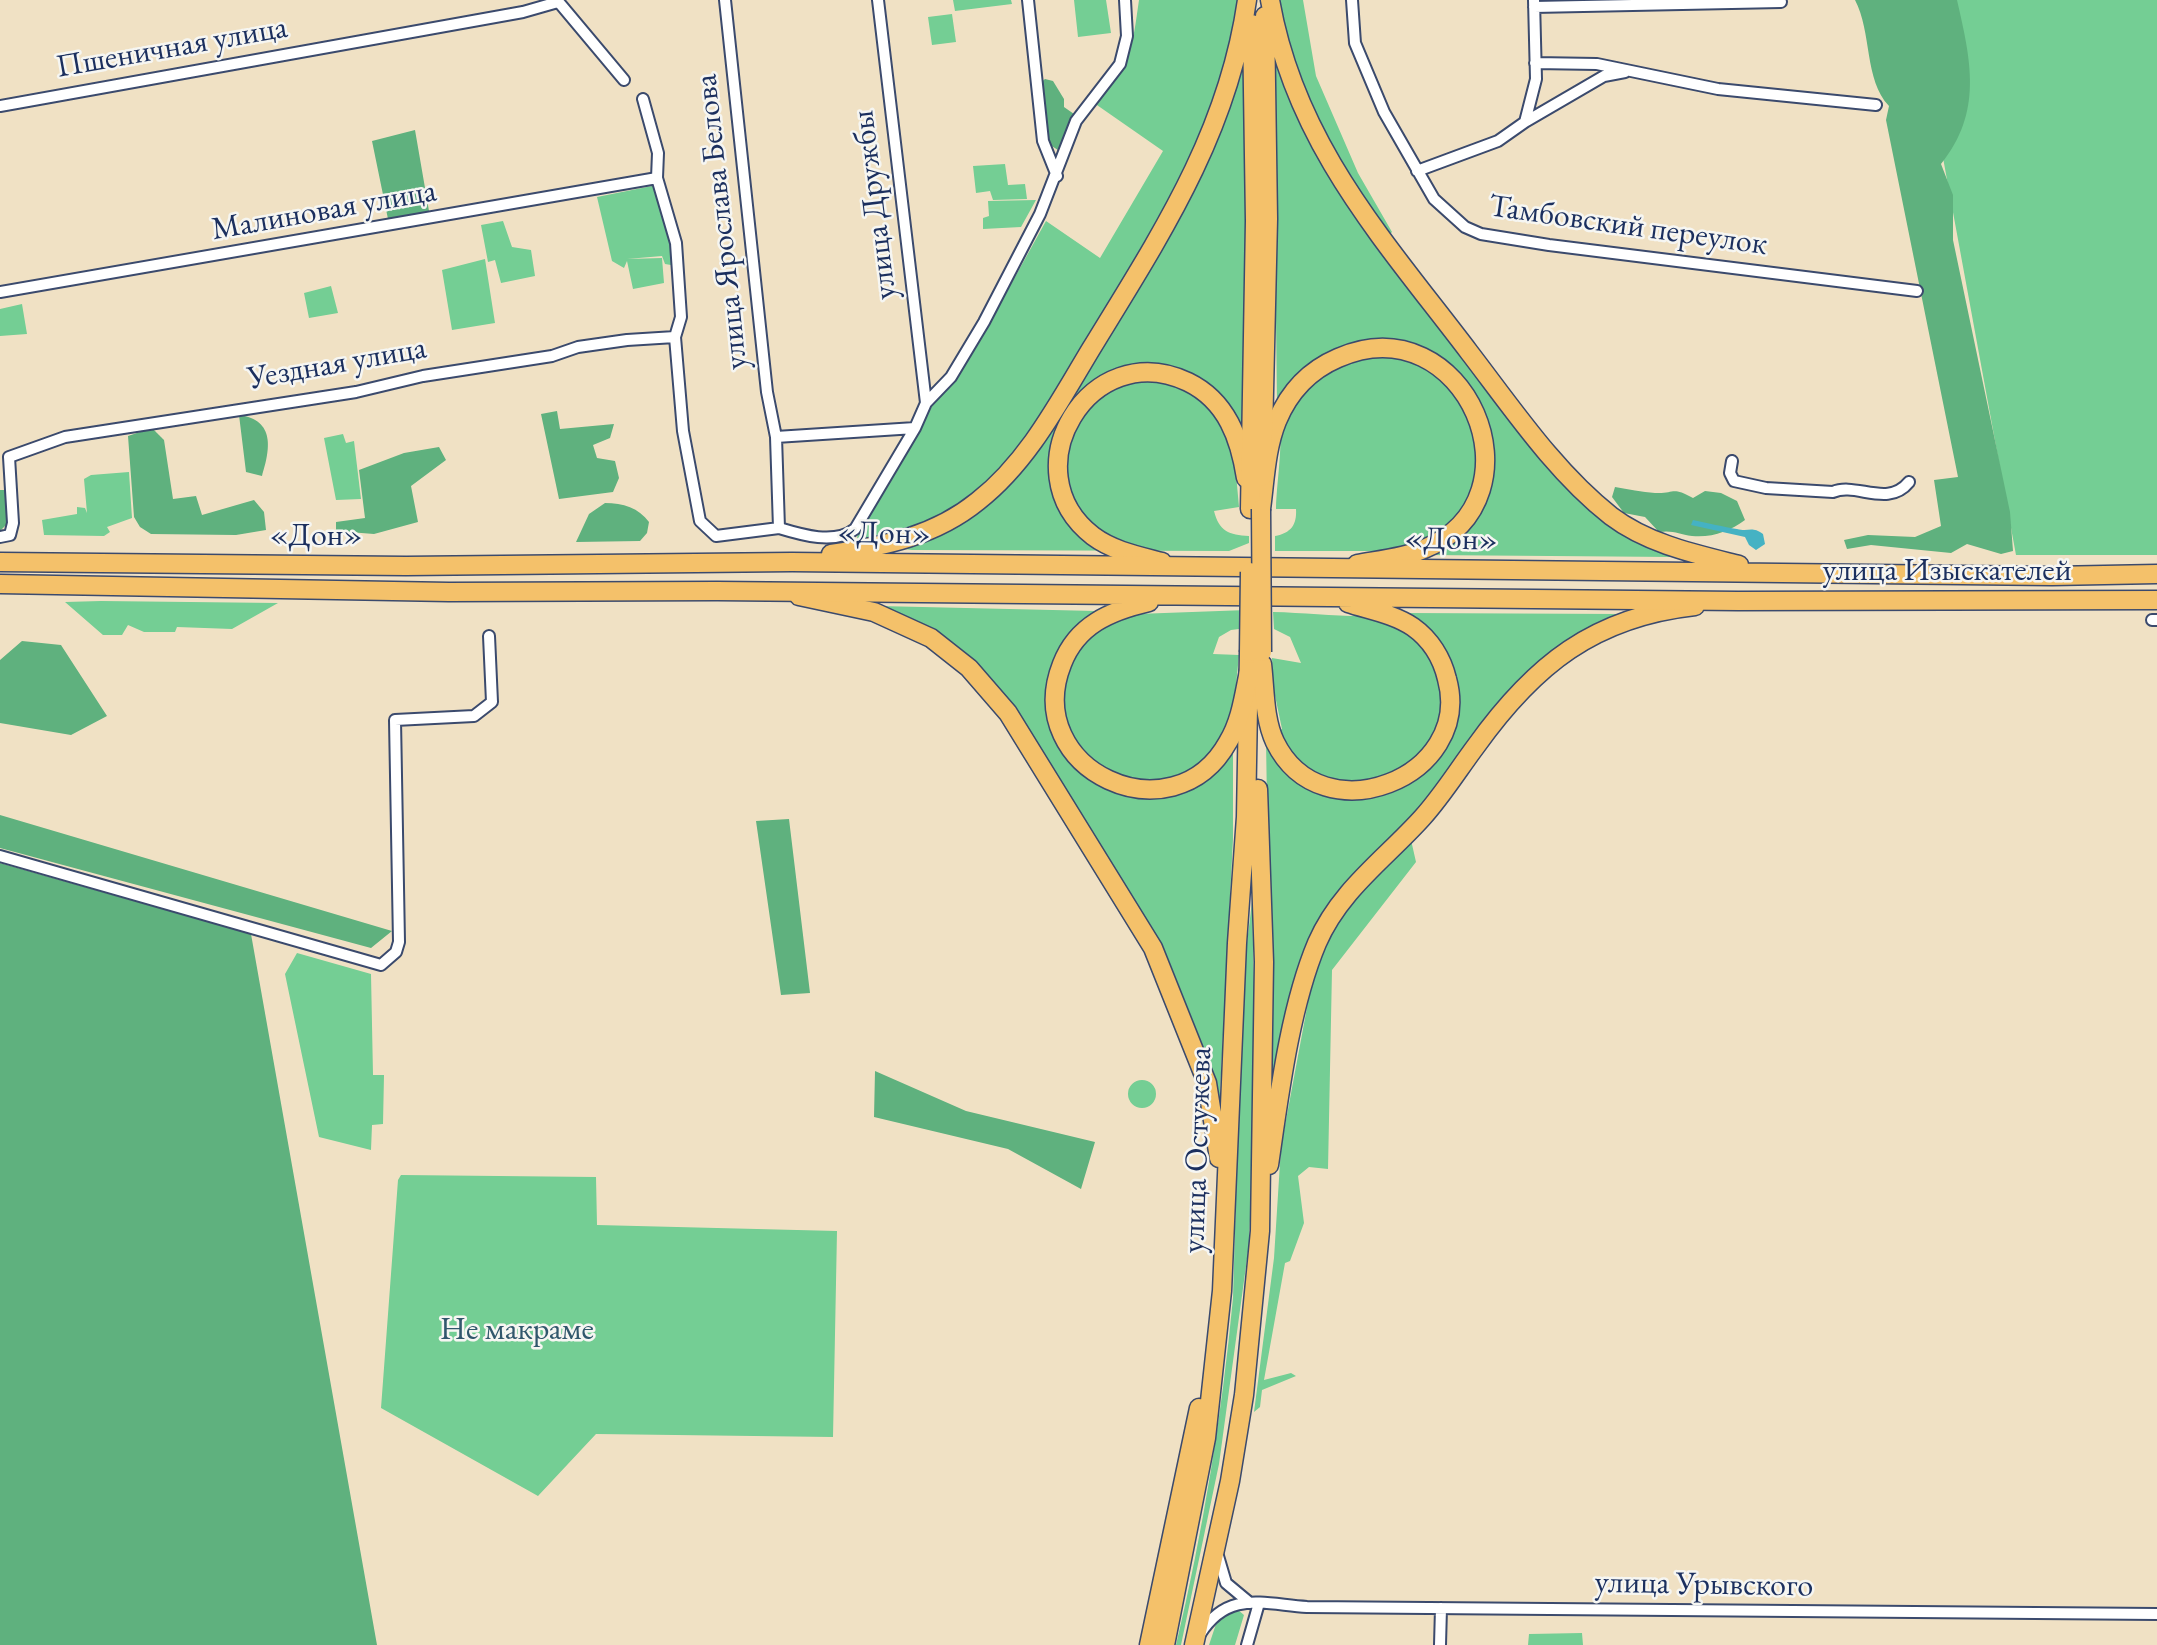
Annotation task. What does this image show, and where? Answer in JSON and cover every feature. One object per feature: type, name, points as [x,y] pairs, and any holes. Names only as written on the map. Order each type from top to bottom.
[{"type":"main road","points":[[1250,0],[1255,221],[1255,660],[1271,732],[1281,752],[1305,777],[1333,788],[1357,791],[1393,783],[1414,770],[1432,751],[1448,718],[1449,686],[1439,657],[1424,637],[1405,623],[1335,598]]},
{"type":"main road","points":[[792,562],[885,545],[934,528],[979,501],[1024,453],[1062,396],[1190,181],[1226,94],[1250,0]]},
{"type":"main road","points":[[1256,509],[1268,219],[1267,0]]},
{"type":"main road","points":[[1267,0],[1294,90],[1329,162],[1359,207],[1527,428],[1588,495],[1613,517],[1641,534],[1667,545],[1767,571]]},
{"type":"main road","points":[[1256,509],[1273,430],[1286,404],[1310,374],[1353,352],[1375,349],[1418,356],[1444,370],[1467,395],[1478,416],[1484,438],[1483,475],[1470,509],[1448,535],[1424,549],[1333,568]]},
{"type":"main road","points":[[1179,566],[1142,557],[1102,542],[1082,526],[1067,500],[1059,477],[1061,442],[1075,412],[1099,387],[1124,376],[1152,372],[1179,378],[1203,391],[1225,414],[1234,430],[1256,509]]},
{"type":"main road","name":"«Дон»","points":[[0,562],[419,566],[792,562],[1767,571]]},
{"type":"main road","name":"улица Изыскателей","points":[[1767,571],[2040,576],[2157,574]]},
{"type":"main road","name":"«Дон»","points":[[0,584],[449,592],[778,592],[1738,601]]},
{"type":"main road","points":[[778,592],[874,612],[916,629],[969,668],[1008,713],[1138,921],[1169,981],[1207,1083],[1225,1207]]},
{"type":"main road","points":[[1178,597],[1111,614],[1097,621],[1075,639],[1059,672],[1055,699],[1062,734],[1076,757],[1097,775],[1136,789],[1160,789],[1192,780],[1212,764],[1229,741],[1255,660]]},
{"type":"main road","name":"улица Изыскателей","points":[[1738,601],[2157,600]]},
{"type":"main road","points":[[1260,1231],[1303,984],[1318,941],[1346,896],[1424,817],[1502,712],[1553,659],[1611,626],[1677,608],[1738,601]]},
{"type":"main road","name":"улица Остужева","points":[[1165,1645],[1206,1438],[1222,1291],[1237,943],[1255,660]]},
{"type":"main road","name":"улица Остужева","points":[[1194,1645],[1244,1395],[1260,1231],[1264,1056],[1255,660]]},
{"type":"main road","points":[[1149,1645],[1222,1291]]},
{"type":"street","name":"улица Ярослава Белова","points":[[725,0],[765,379],[776,437],[779,528]]},
{"type":"street","name":"улица Дружбы","points":[[878,0],[926,403]]},
{"type":"street","points":[[1028,0],[1043,141],[1057,176]]},
{"type":"street","points":[[643,99],[658,153],[657,178],[676,243],[681,317],[676,337],[683,432],[695,502],[703,527],[716,536],[779,528],[824,538],[846,536],[855,529],[915,428],[926,403],[942,389],[963,359],[1013,267],[1057,176],[1076,121],[1120,64],[1127,36],[1125,0]]},
{"type":"street","name":"Тамбовский переулок","points":[[1352,0],[1357,50],[1384,112],[1416,171],[1442,209],[1457,223],[1481,234],[1917,291]]},
{"type":"street","points":[[558,1],[624,80]]},
{"type":"street","name":"Пшеничная улица","points":[[0,106],[523,12],[558,1]]},
{"type":"street","points":[[1525,122],[1536,79],[1534,4],[1781,2]]},
{"type":"street","points":[[1535,63],[1597,64],[1743,93],[1876,105]]},
{"type":"street","points":[[1416,171],[1498,141],[1604,76],[1629,72]]},
{"type":"street","name":"Малиновая улица","points":[[0,292],[657,178]]},
{"type":"street","name":"Уездная улица","points":[[0,537],[10,536],[13,523],[9,457],[65,437],[314,396],[356,392],[434,374],[552,356],[578,348],[636,339],[676,337]]},
{"type":"street","points":[[776,437],[915,428]]},
{"type":"street","points":[[1732,461],[1730,473],[1734,481],[1766,488],[1833,492],[1843,488],[1880,495],[1894,492],[1909,482]]},
{"type":"street","points":[[0,856],[381,965],[396,952],[400,942],[395,720],[474,716],[492,702],[489,636]]},
{"type":"street","points":[[1216,1539],[1219,1567],[1226,1583],[1254,1603],[1247,1645]]},
{"type":"street","name":"улица Урывского","points":[[1194,1645],[1209,1622],[1223,1608],[1254,1603],[1441,1608],[2157,1614]]},
{"type":"street","points":[[1440,1645],[1441,1608]]},
{"type":"green space","points":[[953,0],[1011,0],[1012,4],[955,11]]},
{"type":"green space","points":[[1074,0],[1106,0],[1111,33],[1078,37]]},
{"type":"green space","points":[[1139,0],[1239,0],[1245,106],[1247,420],[1226,432],[1235,463],[1239,507],[1214,511],[1226,531],[1249,536],[1249,543],[1229,551],[912,550],[904,549],[900,533],[859,542],[857,537],[924,417],[974,351],[1046,221],[1100,258],[1163,151],[1094,103],[1116,79],[1128,57]]},
{"type":"green space","points":[[1280,0],[1303,0],[1316,76],[1358,173],[1392,232],[1388,236],[1318,125],[1293,65]]},
{"type":"green space","points":[[1855,0],[1957,0],[1966,44],[1970,85],[1963,125],[1941,164],[1953,195],[1953,240],[2010,512],[2013,551],[2001,554],[1967,544],[1951,553],[1871,545],[1847,549],[1844,540],[1868,535],[1915,537],[1941,526],[1934,480],[1958,477],[1886,120],[1889,106],[1876,83],[1864,26]]},
{"type":"green space","points":[[1914,0],[2157,0],[2157,555],[2016,555]]},
{"type":"green space","points":[[952,14],[956,42],[932,45],[928,17]]},
{"type":"green space","points":[[1273,55],[1276,55],[1304,129],[1334,185],[1539,450],[1674,557],[1426,555],[1406,547],[1376,551],[1275,551],[1275,536],[1285,533],[1294,524],[1296,509],[1276,509],[1280,444],[1277,406]]},
{"type":"green space","points":[[1045,79],[1053,81],[1064,99],[1064,107],[1074,114],[1058,150],[1047,143],[1039,84]]},
{"type":"green space","points":[[415,130],[429,211],[388,219],[372,141]]},
{"type":"green space","points":[[1005,164],[1008,185],[1025,184],[1027,199],[993,200],[990,191],[976,193],[973,166]]},
{"type":"green space","points":[[657,185],[672,244],[671,265],[665,264],[662,256],[627,259],[662,258],[664,283],[633,289],[627,261],[624,268],[612,261],[597,197]]},
{"type":"green space","points":[[1036,200],[1021,227],[983,229],[983,218],[989,216],[988,201]]},
{"type":"green space","points":[[503,221],[512,247],[531,250],[535,276],[501,283],[495,260],[488,262],[481,225]]},
{"type":"green space","points":[[485,259],[495,323],[452,330],[442,270]]},
{"type":"green space","points":[[331,286],[338,313],[309,318],[304,293]]},
{"type":"green space","points":[[22,304],[27,334],[0,336],[0,309]]},
{"type":"green space","points":[[557,411],[560,429],[614,424],[610,438],[593,445],[597,458],[615,461],[619,478],[613,492],[559,499],[541,414]]},
{"type":"green space","points":[[239,415],[251,418],[265,430],[268,447],[262,476],[246,472]]},
{"type":"green space","points":[[152,428],[164,440],[173,499],[196,496],[202,515],[254,500],[264,512],[266,530],[236,535],[151,534],[140,527],[134,517],[128,436]]},
{"type":"green space","points":[[343,434],[346,443],[354,441],[361,499],[336,500],[324,438]]},
{"type":"green space","points":[[439,447],[446,460],[411,486],[418,522],[374,534],[336,531],[336,522],[365,518],[359,470],[404,453]]},
{"type":"green space","points":[[129,472],[132,518],[107,527],[110,532],[104,536],[44,535],[42,520],[77,514],[77,507],[85,508],[87,513],[84,479],[91,475]]},
{"type":"green space","points":[[1615,487],[1655,493],[1677,491],[1693,498],[1705,491],[1721,493],[1737,501],[1745,520],[1727,530],[1707,536],[1659,532],[1645,517],[1624,513],[1612,497]]},
{"type":"green space","points":[[0,490],[6,490],[8,523],[0,531]]},
{"type":"green space","points":[[605,503],[630,507],[645,517],[649,522],[647,533],[640,541],[576,542],[589,514]]},
{"type":"green space","points":[[65,602],[278,603],[232,629],[177,627],[175,632],[144,632],[128,625],[122,635],[103,635]]},
{"type":"green space","points":[[879,606],[1096,611],[1103,623],[1137,614],[1247,610],[1247,628],[1231,630],[1219,637],[1213,654],[1239,655],[1233,715],[1233,839],[1219,1112],[1208,1063],[1010,705]]},
{"type":"green space","points":[[1273,612],[1355,616],[1404,613],[1622,614],[1570,639],[1528,671],[1492,713],[1427,802],[1329,907],[1272,1113],[1266,741],[1282,729],[1273,686],[1272,658],[1301,663],[1290,637],[1274,629]]},
{"type":"green space","points":[[22,641],[61,645],[107,716],[71,735],[0,723],[0,660]]},
{"type":"green space","points":[[0,815],[392,931],[371,948],[0,848]]},
{"type":"green space","points":[[789,819],[810,993],[781,995],[756,821]]},
{"type":"green space","points":[[1411,840],[1416,862],[1332,970],[1328,1169],[1309,1167],[1298,1176],[1304,1223],[1290,1261],[1285,1263],[1264,1380],[1291,1373],[1296,1376],[1262,1390],[1260,1407],[1254,1412],[1274,1258],[1281,1147],[1314,970],[1346,905]]},
{"type":"green space","points":[[0,863],[251,934],[377,1645],[0,1645]]},
{"type":"green space","points":[[1252,902],[1256,1073],[1249,1244],[1219,1464],[1181,1645],[1176,1645],[1210,1473],[1233,1298],[1242,984]]},
{"type":"green space","points":[[297,953],[371,974],[373,1075],[384,1075],[383,1124],[372,1125],[371,1150],[319,1137],[285,974]]},
{"type":"green space","points":[[875,1071],[966,1111],[1095,1142],[1081,1189],[1008,1149],[874,1117]]},
{"type":"green space","points":[[1142,1080],[1152,1084],[1156,1094],[1152,1104],[1142,1108],[1132,1104],[1128,1094],[1132,1084]]},
{"type":"green space","name":"Не макраме","points":[[401,1175],[596,1177],[597,1225],[837,1231],[833,1437],[596,1434],[538,1496],[381,1408],[398,1180]]},
{"type":"green space","points":[[1237,1609],[1244,1615],[1235,1645],[1209,1645],[1218,1618]]},
{"type":"green space","points":[[1582,1633],[1583,1645],[1528,1645],[1529,1634]]},
{"type":"water","points":[[1693,520],[1741,530],[1756,530],[1763,534],[1765,544],[1756,550],[1749,545],[1745,537],[1691,525]]}]
